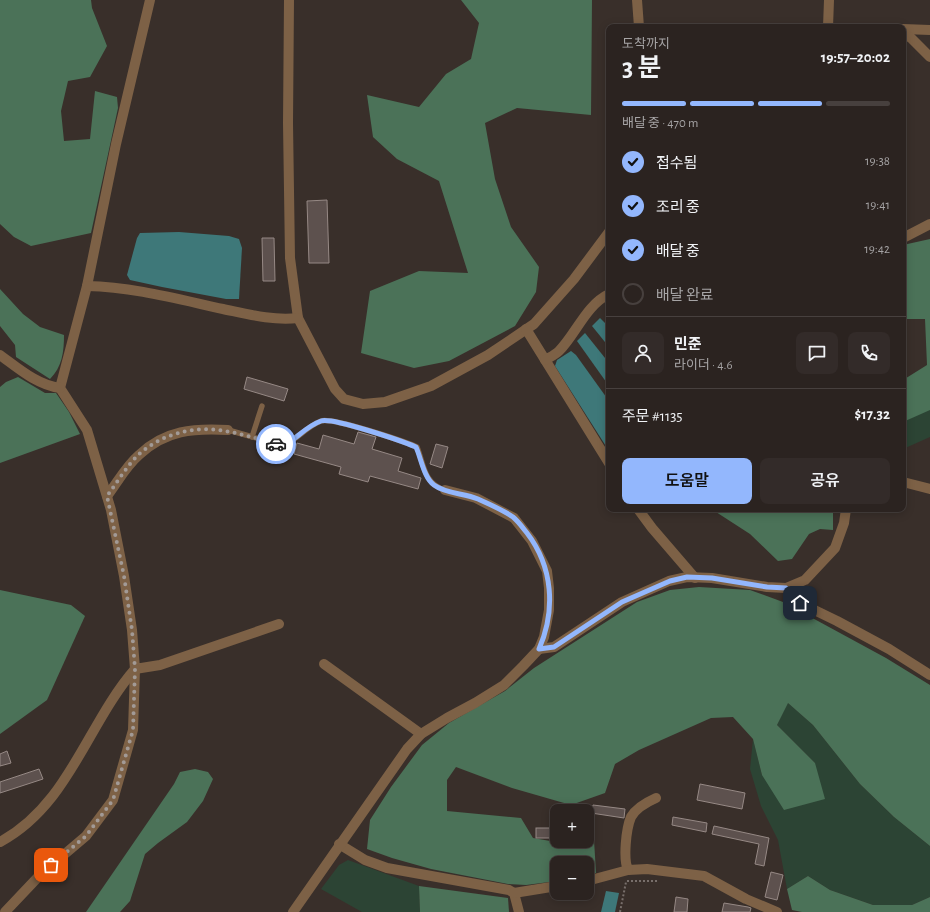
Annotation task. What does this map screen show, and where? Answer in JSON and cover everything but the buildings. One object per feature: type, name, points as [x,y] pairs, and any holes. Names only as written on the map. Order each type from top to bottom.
[{"type":"street","points":[[5,912],[40,875],[86,836],[113,800],[133,730],[135,669],[132,630],[124,576],[107,496],[87,430],[60,388],[87,286],[116,144],[150,0]]},
{"type":"street","points":[[289,0],[288,123],[290,258],[298,318],[335,389],[344,399],[363,404],[385,402],[431,386],[488,355],[534,324],[574,279],[606,236]]},
{"type":"street","points":[[637,0],[639,24]]},
{"type":"street","points":[[828,24],[829,0]]},
{"type":"street","points":[[906,29],[930,30]]},
{"type":"street","points":[[906,35],[930,57]]},
{"type":"street","points":[[906,236],[930,224]]},
{"type":"street","points":[[87,286],[124,288],[255,316],[278,319],[298,318]]},
{"type":"street","points":[[545,360],[557,353],[591,309],[599,300],[606,296]]},
{"type":"street","points":[[526,329],[606,457]]},
{"type":"street","points":[[0,355],[31,377],[50,387],[60,388]]},
{"type":"street","points":[[107,496],[138,455],[153,444],[188,430],[228,430]]},
{"type":"street","points":[[906,483],[930,490]]},
{"type":"street","points":[[293,912],[339,844],[407,749],[421,734],[504,685],[539,649],[544,637],[549,610],[547,571],[532,541],[514,518],[476,498],[445,490]]},
{"type":"street","points":[[640,512],[695,578]]},
{"type":"street","points":[[539,649],[554,647],[629,599],[670,581],[687,577],[712,578],[767,587],[786,588],[805,580],[835,548],[844,523],[846,512]]},
{"type":"street","points":[[786,588],[800,603],[889,649],[930,675]]},
{"type":"street","points":[[0,842],[14,835],[39,813],[79,758],[124,682],[135,669],[160,665],[279,624]]},
{"type":"street","points":[[324,664],[421,734]]},
{"type":"street","points":[[628,870],[625,852],[631,817],[642,805],[656,798]]},
{"type":"street","points":[[339,844],[365,860],[387,868],[442,879],[498,887],[514,893],[550,887]]},
{"type":"street","points":[[594,879],[628,870],[647,869],[704,876],[746,899],[778,912]]},
{"type":"street","points":[[514,893],[519,912]]},
{"type":"lane","points":[[252,437],[262,406]]},
{"type":"lane","points":[[228,430],[281,445],[287,444],[306,428],[322,421],[338,423],[405,442],[416,447],[428,480],[434,485],[445,490]]},
{"type":"path","points":[[620,912],[628,870]]},
{"type":"path","points":[[626,881],[664,881]]},
{"type":"green space","points":[[0,0],[91,0],[92,8],[107,46],[90,77],[68,81],[61,111],[64,141],[90,139],[95,91],[117,97],[118,108],[91,233],[31,246],[14,237],[0,224]]},
{"type":"green space","points":[[461,0],[592,0],[591,115],[517,108],[485,123],[495,179],[511,227],[539,267],[536,292],[515,326],[449,361],[414,368],[361,353],[370,291],[419,271],[468,273],[439,181],[397,159],[373,137],[367,95],[419,107],[446,74],[471,59],[479,23]]},
{"type":"green space","points":[[930,239],[930,410],[906,421],[906,378],[927,365],[925,319],[906,319],[906,244]]},
{"type":"green space","points":[[0,289],[23,314],[40,327],[64,335],[62,359],[50,379],[16,357],[15,345],[0,326]]},
{"type":"green space","points":[[18,377],[45,393],[56,393],[69,412],[80,434],[0,463],[0,387],[6,382]]},
{"type":"green space","points":[[926,410],[930,410],[930,437],[906,448],[906,420]]},
{"type":"green space","points":[[716,512],[833,513],[833,530],[820,529],[809,534],[792,559],[778,561],[750,534]]},
{"type":"green space","points":[[699,587],[750,590],[783,602],[886,658],[930,685],[930,846],[894,817],[860,784],[813,725],[788,703],[777,725],[815,763],[825,799],[784,810],[762,775],[753,739],[733,717],[711,718],[639,750],[615,764],[605,793],[574,804],[568,804],[512,788],[456,767],[447,780],[447,811],[521,818],[533,838],[550,841],[550,848],[594,848],[594,840],[596,873],[594,873],[594,856],[550,856],[550,882],[526,885],[508,884],[431,869],[367,849],[370,820],[391,787],[422,745],[449,723],[505,691],[534,668],[637,602],[670,590]]},
{"type":"green space","points":[[0,590],[71,605],[85,616],[47,700],[0,734]]},
{"type":"green space","points":[[787,702],[813,725],[860,784],[894,817],[930,846],[930,897],[912,905],[873,905],[830,890],[808,876],[787,889],[778,840],[761,806],[750,769],[753,739],[762,775],[815,763],[777,725]]},
{"type":"green space","points":[[195,769],[208,772],[213,779],[203,801],[187,822],[145,854],[130,901],[120,912],[86,912],[174,784],[180,772]]},
{"type":"green space","points":[[348,860],[419,886],[420,912],[362,912],[321,889],[339,865]]},
{"type":"green space","points":[[808,876],[830,890],[873,905],[912,905],[930,897],[930,912],[802,912],[792,910],[787,889]]},
{"type":"green space","points":[[419,886],[508,898],[509,912],[420,912]]},
{"type":"water","points":[[179,232],[229,236],[239,239],[242,248],[239,299],[226,299],[130,280],[127,275],[137,238],[140,233]]},
{"type":"water","points":[[600,318],[606,324],[606,343],[592,326]]},
{"type":"water","points":[[585,333],[606,359],[606,382],[577,341]]},
{"type":"water","points":[[571,351],[576,355],[606,397],[606,446],[555,366],[557,360]]},
{"type":"water","points":[[606,891],[619,893],[615,912],[601,912]]},
{"type":"way so far","points":[[51,865],[86,836],[113,800],[133,730],[135,669],[132,630],[124,576],[107,496],[138,455],[166,437],[188,430],[228,430],[276,444]]},
{"type":"route","points":[[276,444],[287,444],[306,428],[322,421],[338,423],[405,442],[416,447],[428,480],[434,485],[476,498],[514,518],[532,541],[547,571],[549,610],[544,637],[539,649],[554,647],[622,602],[670,581],[687,577],[712,578],[767,587],[786,588],[800,603]]}]
